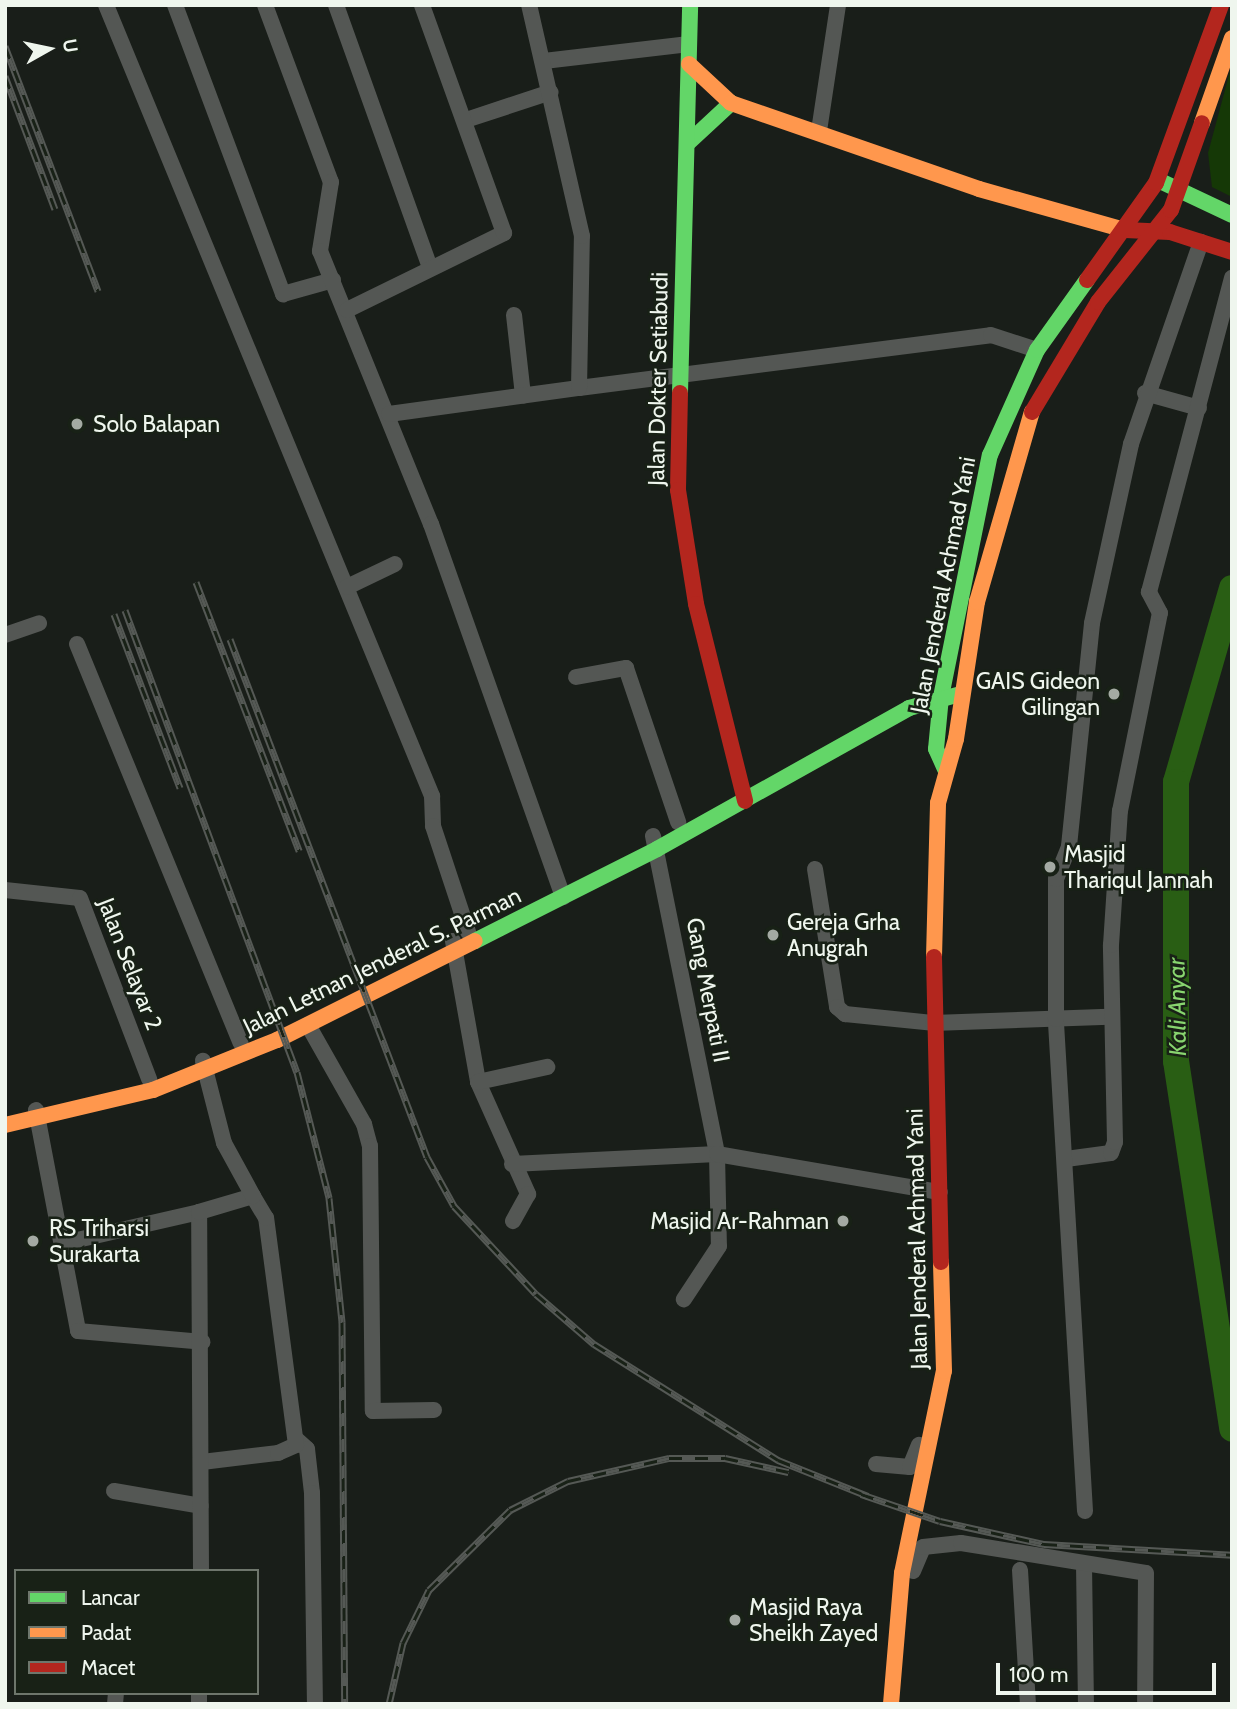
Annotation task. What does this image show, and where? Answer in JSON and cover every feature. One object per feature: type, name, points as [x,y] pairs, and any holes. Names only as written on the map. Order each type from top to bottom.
[{"type":"main road","name":"Jalan Dokter Setiabudi","points":[[690,5],[688,142],[677,376],[677,490],[686,554],[743,795]]},
{"type":"main road","name":"Jalan Jenderal Achmad Yani","points":[[944,769],[936,749],[940,698],[990,454],[1037,350],[1099,261],[1125,230],[1158,180],[1222,5]]},
{"type":"main road","name":"Jalan Jenderal Achmad Yani","points":[[891,1704],[893,1638],[944,1371],[933,1023],[933,873],[944,769],[964,694],[989,551],[1029,417],[1120,277],[1158,231],[1181,192],[1232,38]]},
{"type":"main road","points":[[689,64],[731,103],[938,173],[1125,230],[1158,231],[1232,252]]},
{"type":"main road","points":[[688,142],[731,103]]},
{"type":"main road","points":[[1158,180],[1232,215]]},
{"type":"main road","points":[[1099,261],[1120,277]]},
{"type":"main road","name":"Jalan Letnan Jenderal S. Parman","points":[[655,843],[678,822],[758,788],[909,708],[964,694]]},
{"type":"main road","name":"Jalan Letnan Jenderal S. Parman","points":[[5,1112],[37,1113],[203,1065],[308,1025],[454,945],[743,795]]},
{"type":"main road","name":"Jalan Letnan Jenderal S. Parman","points":[[5,1125],[149,1079],[203,1065],[241,1043],[454,945],[468,932],[561,891]]},
{"type":"street","points":[[106,5],[432,796],[433,826],[468,932]]},
{"type":"street","points":[[175,5],[283,294],[333,280]]},
{"type":"street","points":[[265,5],[329,175],[320,251],[389,414],[561,891]]},
{"type":"street","points":[[336,5],[430,268]]},
{"type":"street","points":[[347,310],[504,233],[466,120],[422,5]]},
{"type":"street","points":[[529,5],[582,236],[579,388]]},
{"type":"street","points":[[820,131],[838,5]]},
{"type":"street","points":[[544,61],[689,44]]},
{"type":"street","points":[[466,120],[551,92]]},
{"type":"street","points":[[1085,1511],[1056,1019],[1056,879],[1069,846],[1090,638],[1145,393],[1201,242]]},
{"type":"street","points":[[1066,1159],[1111,1153],[1115,1142],[1108,1017],[1120,811],[1160,612],[1149,592],[1232,278]]},
{"type":"street","points":[[514,315],[523,395]]},
{"type":"street","points":[[389,414],[991,335],[1037,350]]},
{"type":"street","points":[[1145,393],[1199,408]]},
{"type":"street","points":[[347,587],[395,564]]},
{"type":"street","points":[[5,635],[39,623]]},
{"type":"street","points":[[77,644],[241,1043]]},
{"type":"street","points":[[576,677],[626,668],[678,822]]},
{"type":"street","name":"Gang Merpati II","points":[[655,843],[717,1154],[719,1246],[684,1299]]},
{"type":"street","points":[[815,869],[839,1010],[933,1023],[1108,1017]]},
{"type":"street","name":"Jalan Selayar 2","points":[[5,890],[80,898],[149,1079]]},
{"type":"street","points":[[454,945],[478,1082],[528,1198],[513,1221]]},
{"type":"street","points":[[308,1025],[364,1124],[370,1146],[373,1411],[434,1410]]},
{"type":"street","points":[[202,1462],[278,1453],[293,1448],[296,1439],[266,1218],[224,1143],[203,1065]]},
{"type":"street","points":[[478,1082],[547,1067]]},
{"type":"street","points":[[37,1113],[81,1333],[203,1342]]},
{"type":"street","points":[[512,1164],[717,1154],[940,1192]]},
{"type":"street","points":[[64,1244],[199,1212],[253,1196]]},
{"type":"street","points":[[199,1212],[203,1342],[201,1569]]},
{"type":"street","points":[[876,1464],[902,1470],[915,1461],[932,1390],[944,1371]]},
{"type":"street","points":[[296,1439],[307,1449],[312,1493],[315,1704]]},
{"type":"street","points":[[114,1492],[201,1506]]},
{"type":"street","points":[[893,1638],[923,1546],[961,1544],[1146,1573],[1145,1704]]},
{"type":"street","points":[[1084,1564],[1086,1704]]},
{"type":"street","points":[[1020,1570],[1028,1704]]},
{"type":"green space","points":[[1232,64],[1232,197],[1212,187],[1208,153]]},
{"type":"waterway","name":"Kali Anyar","points":[[1232,588],[1176,782],[1176,1061],[1232,1429]]},
{"type":"railway","points":[[5,46],[98,291]]},
{"type":"railway","points":[[5,76],[55,209]]},
{"type":"railway","points":[[196,582],[299,851]]},
{"type":"railway","points":[[125,610],[297,1072],[329,1198],[342,1322],[345,1704]]},
{"type":"railway","points":[[114,614],[180,788]]},
{"type":"railway","points":[[230,639],[427,1157],[454,1206],[536,1294],[594,1344],[778,1460],[868,1496]]},
{"type":"railway","points":[[389,1704],[403,1643],[429,1590],[510,1510],[568,1481],[669,1458],[725,1458],[788,1472]]},
{"type":"railway","points":[[861,1494],[940,1521],[1044,1544],[1232,1555]]},
{"type":"traffic: fast","points":[[680,393],[690,5]]},
{"type":"traffic: fast","points":[[688,143],[731,103]]},
{"type":"traffic: fast","points":[[1158,180],[1232,215]]},
{"type":"traffic: fast","points":[[945,769],[936,749],[941,697],[990,455],[1037,350],[1087,280]]},
{"type":"traffic: fast","points":[[475,941],[657,849],[909,708],[957,695]]},
{"type":"traffic: slow","points":[[1202,123],[1232,38]]},
{"type":"traffic: slow","points":[[689,64],[731,103],[979,189],[1125,230]]},
{"type":"traffic: slow","points":[[934,957],[938,803],[956,739],[977,602],[1032,412]]},
{"type":"traffic: slow","points":[[5,1125],[153,1090],[277,1040],[475,941]]},
{"type":"traffic: slow","points":[[891,1704],[902,1573],[944,1371],[941,1262]]},
{"type":"traffic: jam","points":[[1087,280],[1156,183],[1221,5]]},
{"type":"traffic: jam","points":[[1032,412],[1098,302],[1171,210],[1202,123]]},
{"type":"traffic: jam","points":[[1125,230],[1170,232],[1232,252]]},
{"type":"traffic: jam","points":[[680,393],[678,490],[696,604],[745,801]]},
{"type":"traffic: jam","points":[[934,957],[941,1262]]},
{"type":"place","name":"Solo Balapan","points":[[77,424]]},
{"type":"place","name":"GAIS Gideon Gilingan","points":[[1114,694]]},
{"type":"place","name":"Masjid Thariqul Jannah","points":[[1050,867]]},
{"type":"place","name":"Gereja Grha Anugrah","points":[[773,935]]},
{"type":"place","name":"Masjid Ar-Rahman","points":[[843,1221]]},
{"type":"place","name":"RS Triharsi Surakarta","points":[[33,1241]]},
{"type":"place","name":"Masjid Raya Sheikh Zayed","points":[[735,1620]]}]
